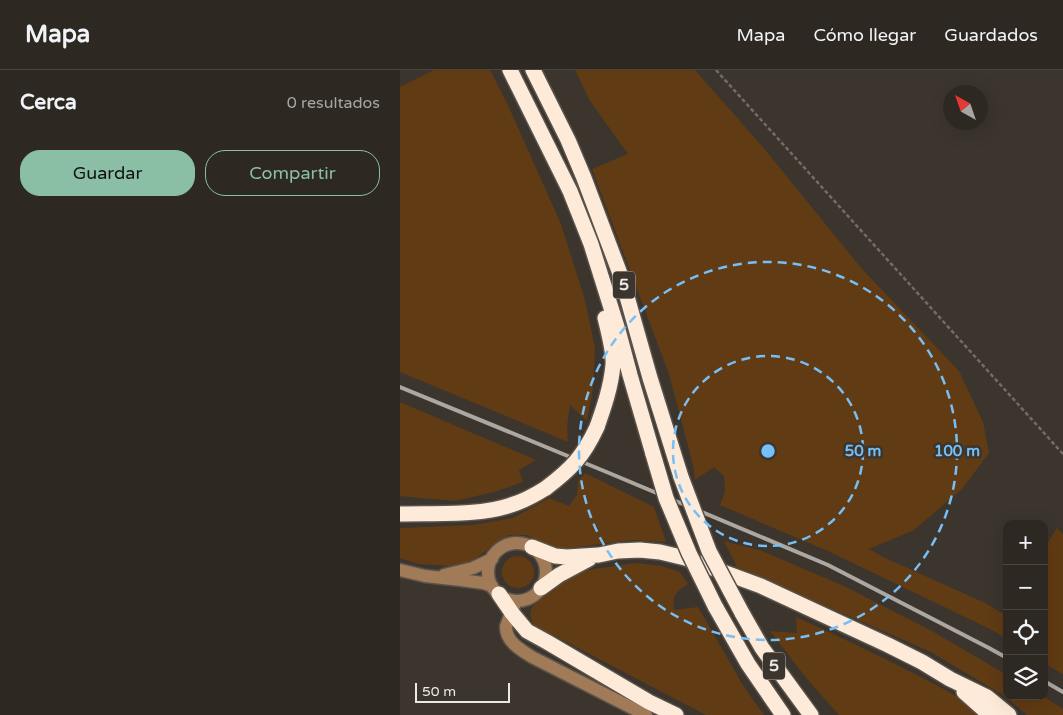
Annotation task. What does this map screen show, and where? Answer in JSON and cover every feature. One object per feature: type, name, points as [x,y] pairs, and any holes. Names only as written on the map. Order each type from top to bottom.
[{"type":"highway","name":"5","points":[[510,70],[570,191],[591,244],[670,507],[696,569],[748,664],[783,715]]},
{"type":"highway","name":"5","points":[[533,70],[581,170],[622,278],[650,378],[681,477],[709,551],[762,648],[811,715]]},
{"type":"highway","points":[[400,514],[487,511],[510,506],[528,499],[564,474],[579,458],[589,444],[604,409],[613,363],[607,327],[588,263],[529,107]]},
{"type":"highway","points":[[532,547],[555,556],[567,557],[640,550],[660,552],[685,558],[761,586],[832,618],[922,662],[950,679],[987,697],[1009,715]]},
{"type":"highway","points":[[541,588],[559,575],[599,555]]},
{"type":"highway","points":[[496,590],[514,607],[526,631],[649,702],[676,715]]},
{"type":"highway","points":[[750,628],[824,715]]},
{"type":"highway","points":[[950,679],[990,715]]},
{"type":"street","points":[[496,590],[489,578],[489,568],[497,551],[514,543],[532,547],[540,553],[546,570],[545,579],[541,588],[534,595],[514,607],[506,627],[509,638],[516,647],[532,657],[646,715]]},
{"type":"street","points":[[437,577],[473,568],[492,559]]},
{"type":"street","points":[[400,570],[425,576],[483,583],[496,590]]},
{"type":"path","points":[[716,70],[1063,454]]},
{"type":"shaded area","points":[[434,70],[490,70],[507,103],[561,224],[585,300],[595,348],[593,388],[587,421],[570,405],[567,426],[568,442],[400,372],[400,87]]},
{"type":"shaded area","points":[[575,70],[695,70],[762,146],[862,269],[959,371],[983,422],[989,453],[962,489],[914,530],[869,549],[985,603],[1003,614],[1003,637],[830,552],[720,505],[725,491],[724,476],[714,467],[695,480],[693,465],[669,374],[592,169],[628,154],[590,101]]},
{"type":"shaded area","points":[[400,402],[536,460],[519,470],[523,482],[494,492],[455,501],[400,496]]},
{"type":"shaded area","points":[[585,473],[654,507],[666,542],[632,540],[569,548],[553,548],[526,535],[509,535],[471,562],[451,566],[418,564],[400,558],[400,528],[473,525],[513,518],[549,498],[569,506],[577,495],[578,481]]},
{"type":"shaded area","points":[[1057,528],[1063,534],[1063,674],[1048,665],[1048,543]]},
{"type":"shaded area","points":[[724,541],[762,551],[844,586],[932,631],[1003,673],[1003,695],[931,652],[737,567]]},
{"type":"shaded area","points":[[518,556],[530,560],[534,572],[530,584],[518,588],[506,584],[502,572],[506,560]]},
{"type":"shaded area","points":[[636,563],[662,566],[680,572],[688,584],[680,589],[674,597],[674,610],[698,607],[744,687],[764,715],[706,715],[534,625],[530,614],[533,606],[567,579],[593,569]]},
{"type":"shaded area","points":[[796,617],[940,687],[965,702],[979,715],[839,715],[807,679],[770,631],[797,633]]},
{"type":"shaded area","points":[[1048,699],[1063,709],[1063,715],[1027,715],[1009,700]]},
{"type":"railway","points":[[400,387],[828,565],[1003,656]]},
{"type":"railway","points":[[1048,683],[1063,692]]}]
